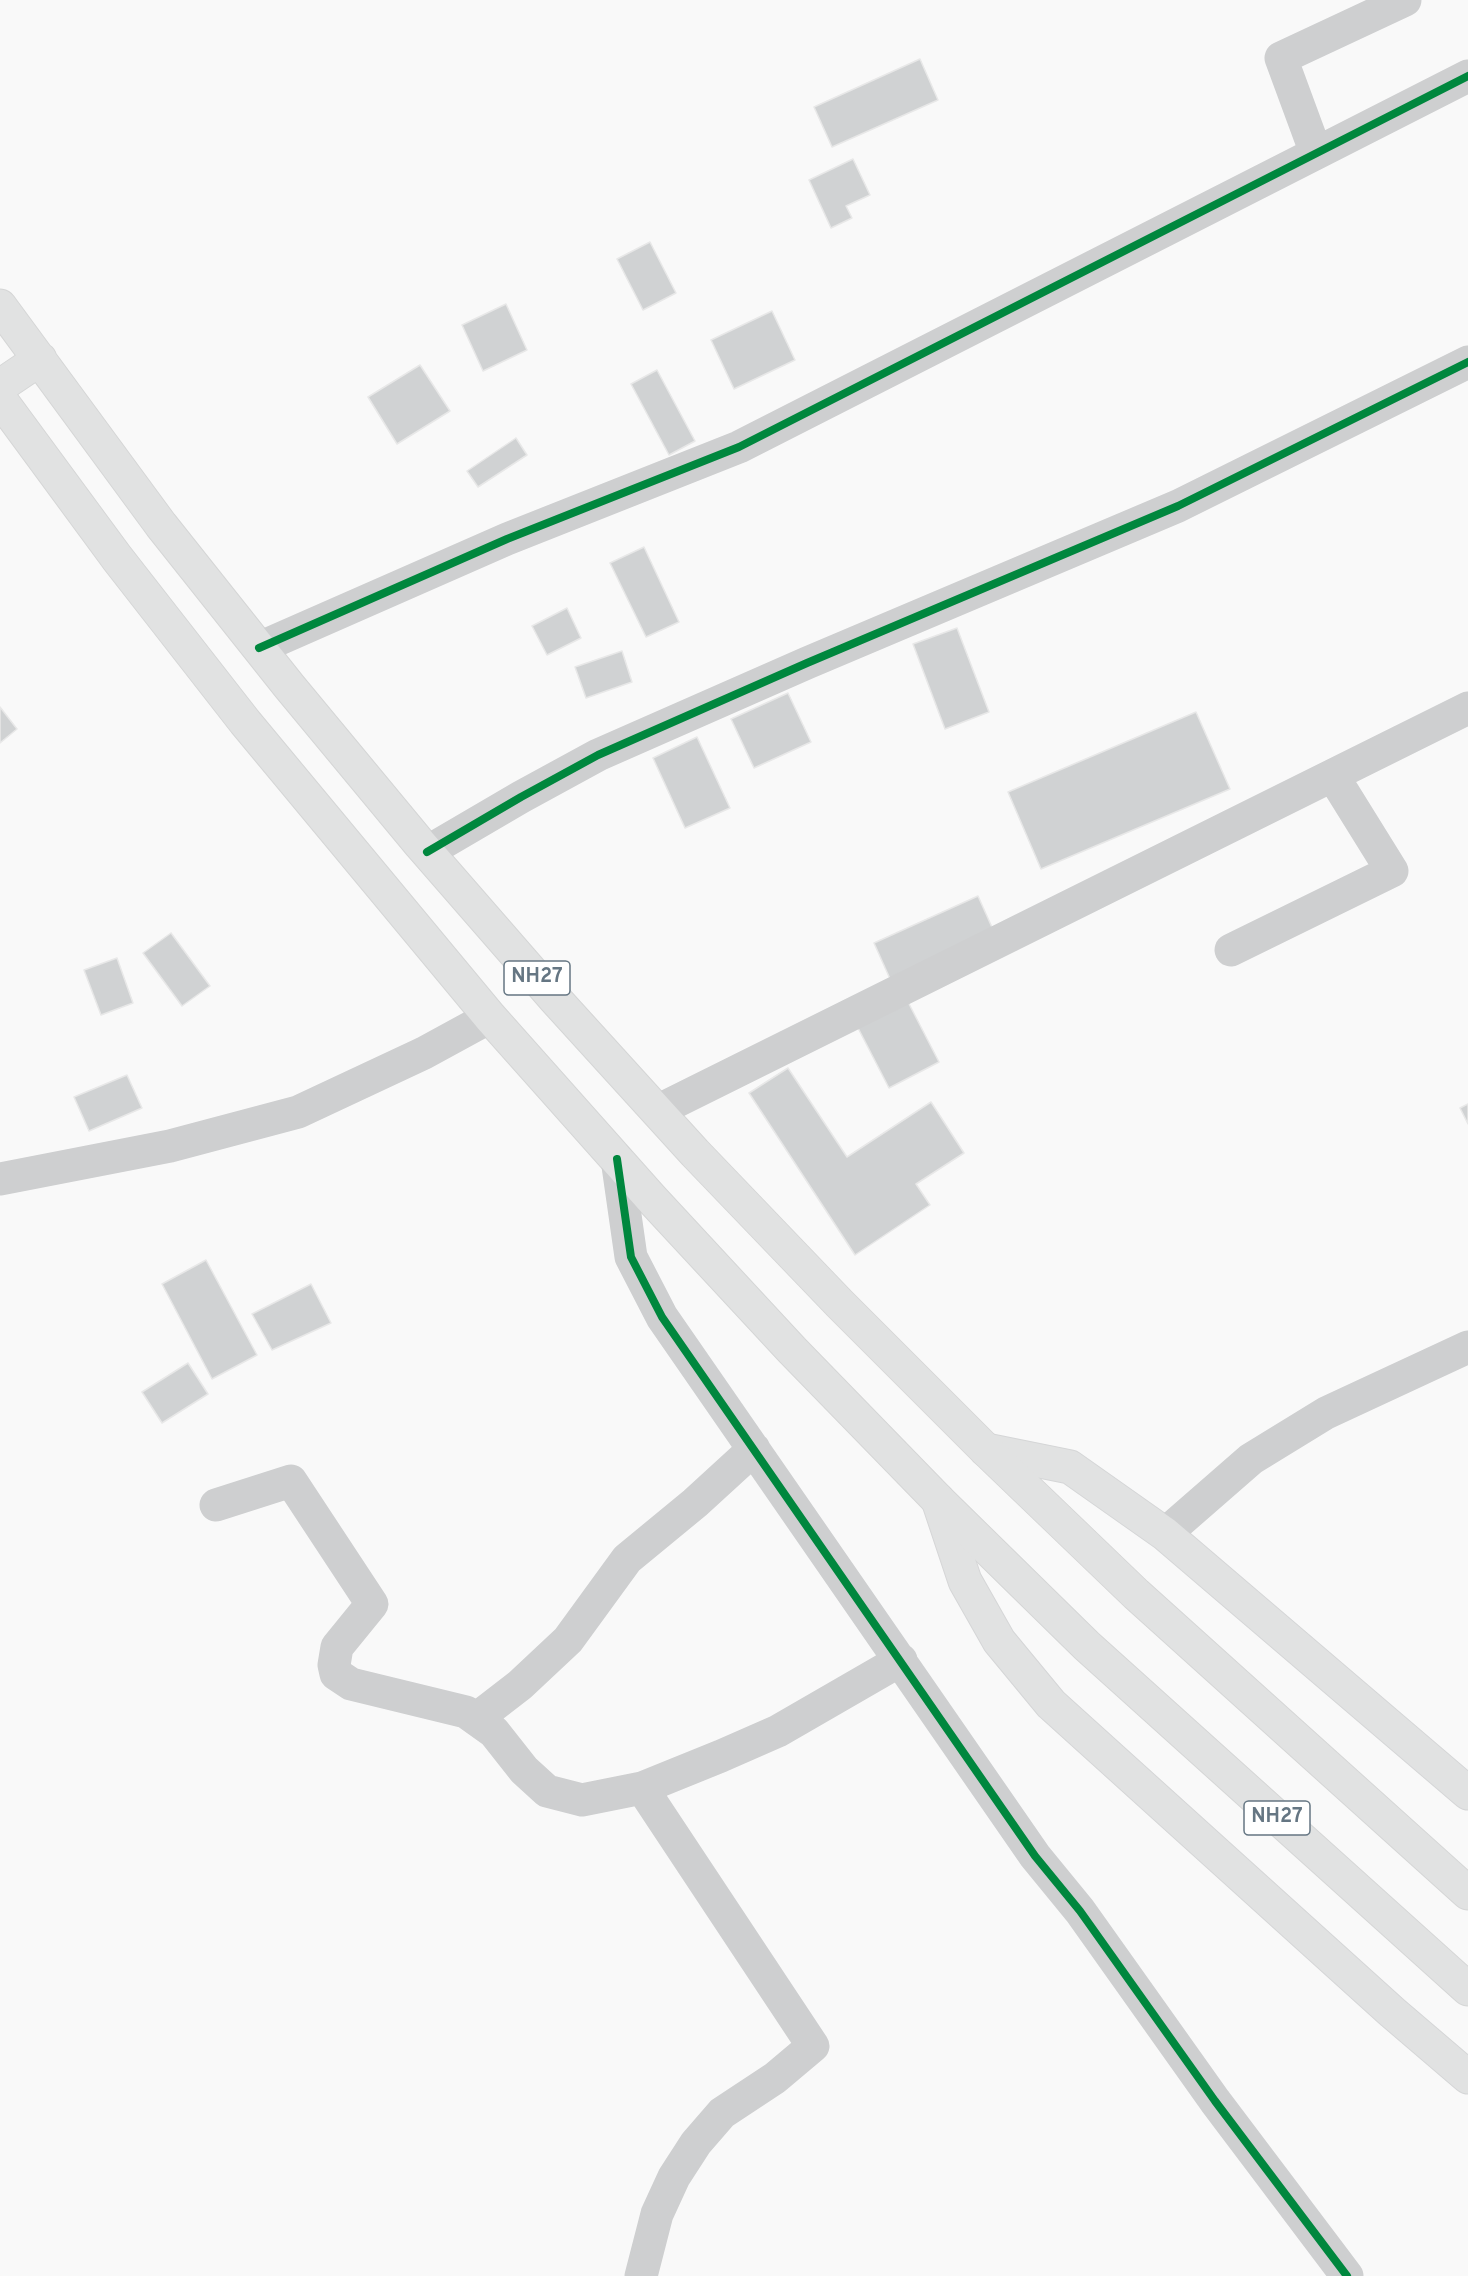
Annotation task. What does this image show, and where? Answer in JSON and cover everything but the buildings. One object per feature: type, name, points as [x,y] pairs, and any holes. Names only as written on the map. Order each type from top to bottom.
[{"type":"main road","name":"NH27","points":[[0,306],[161,525],[259,648],[428,852],[555,999],[657,1111],[831,1295],[986,1450],[1136,1594],[1468,1893]]},
{"type":"main road","points":[[0,386],[40,359]]},
{"type":"main road","name":"NH27","points":[[0,399],[117,558],[245,722],[490,1017],[616,1159],[792,1350],[938,1500],[1087,1646],[1468,1989]]},
{"type":"main road","points":[[986,1450],[1070,1467],[1166,1534],[1468,1793]]},
{"type":"main road","points":[[938,1500],[965,1581],[999,1641],[1051,1704],[1392,2012],[1468,2077]]},
{"type":"street","points":[[1316,153],[1281,58],[1405,0]]},
{"type":"street","points":[[259,648],[507,539],[739,447],[1468,76]]},
{"type":"street","points":[[428,852],[521,797],[598,756],[807,663],[1178,506],[1468,362]]},
{"type":"street","points":[[657,1111],[1468,708]]},
{"type":"street","points":[[1231,950],[1392,871],[1333,776]]},
{"type":"street","points":[[0,1179],[170,1146],[298,1112],[424,1053],[490,1017]]},
{"type":"street","points":[[616,1159],[631,1257],[662,1317],[1035,1856],[1080,1911],[1222,2111],[1347,2276]]},
{"type":"street","points":[[1166,1534],[1251,1459],[1326,1413],[1468,1347]]},
{"type":"street","points":[[476,1719],[520,1685],[568,1640],[627,1559],[696,1503],[754,1449]]},
{"type":"street","points":[[216,1505],[291,1481],[372,1604],[337,1647],[334,1665],[336,1674],[351,1684],[466,1712],[494,1732],[524,1770],[547,1791],[582,1800],[642,1788],[778,1731],[901,1660]]},
{"type":"street","points":[[641,2276],[657,2214],[674,2177],[696,2143],[722,2113],[775,2078],[813,2046],[642,1788]]},
{"type":"cycle path","points":[[259,648],[507,539],[739,447],[1468,76]]},
{"type":"cycle path","points":[[427,852],[598,755],[807,663],[1178,506],[1468,362]]},
{"type":"cycle path","points":[[617,1159],[631,1257],[662,1317],[1035,1856],[1080,1911],[1215,2101],[1347,2276]]}]
